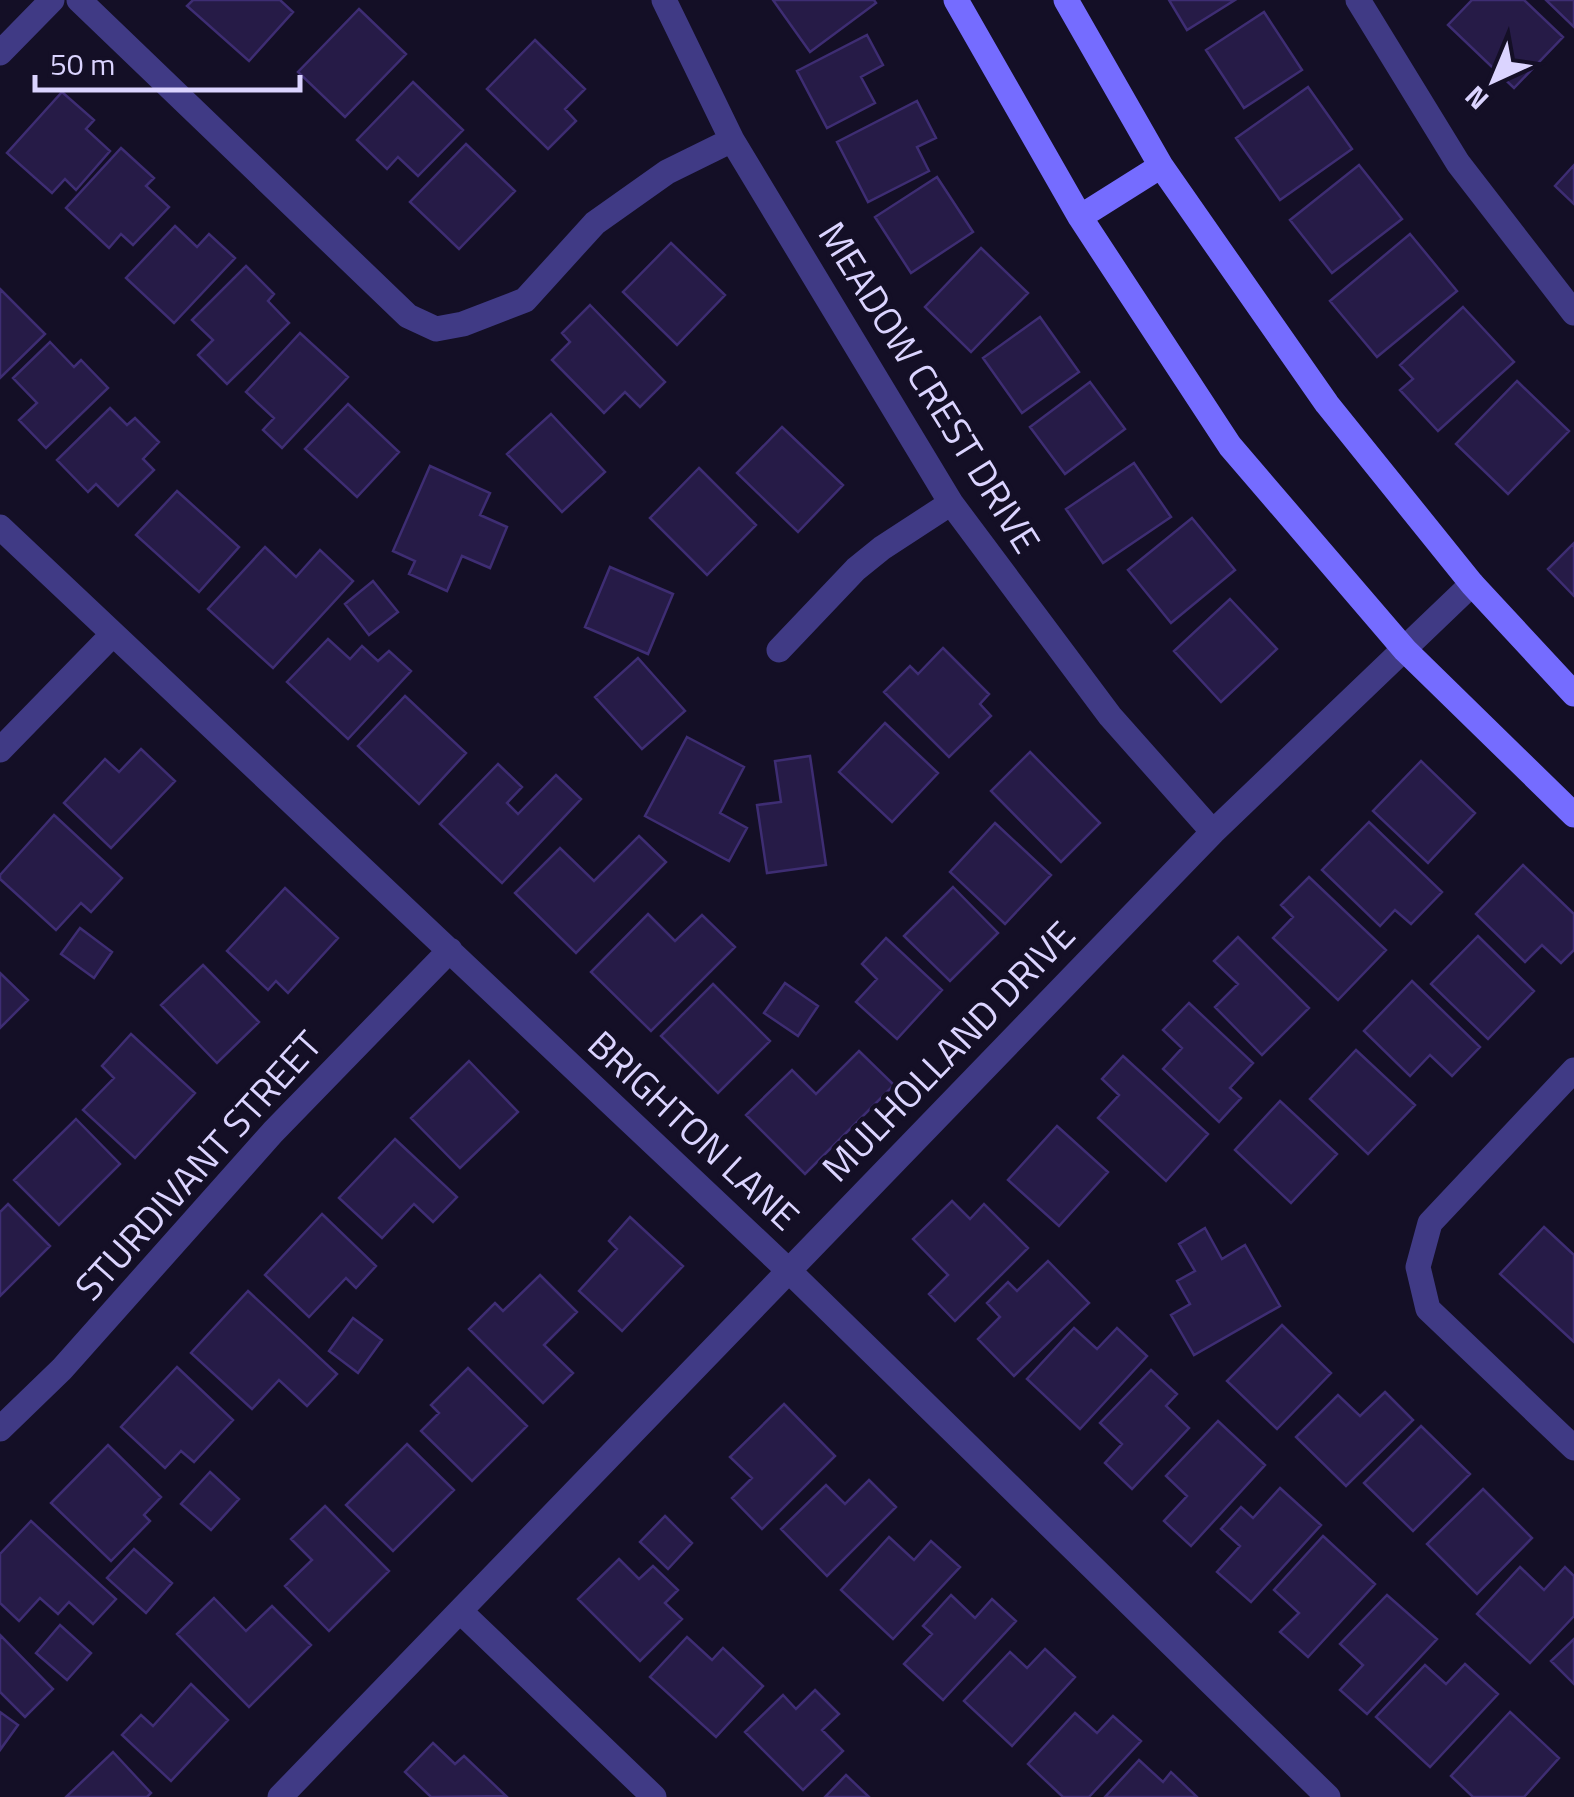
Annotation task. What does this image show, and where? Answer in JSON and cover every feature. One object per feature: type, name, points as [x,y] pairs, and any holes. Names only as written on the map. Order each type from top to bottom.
[{"type":"main road","points":[[956,0],[1080,218],[1230,446],[1405,650],[1574,815]]},
{"type":"main road","points":[[1066,0],[1161,166],[1327,404],[1472,584],[1574,694]]},
{"type":"main road","points":[[1080,218],[1161,166]]},
{"type":"street","points":[[0,54],[52,0]]},
{"type":"street","points":[[78,0],[408,316],[436,329],[464,324],[525,300],[596,223],[668,172],[732,140]]},
{"type":"street","name":"MEADOW CREST DRIVE","points":[[664,0],[732,140],[951,504],[1110,716],[1213,832]]},
{"type":"street","points":[[1358,0],[1458,164],[1574,314]]},
{"type":"street","points":[[778,650],[882,548],[951,504]]},
{"type":"street","name":"BRIGHTON LANE","points":[[0,527],[788,1270],[1328,1797]]},
{"type":"street","name":"MULHOLLAND DRIVE","points":[[280,1797],[1213,832],[1472,584]]},
{"type":"street","points":[[0,750],[113,634]]},
{"type":"street","name":"STURDIVANT STREET","points":[[0,1430],[62,1369],[273,1132],[450,950]]},
{"type":"street","points":[[1574,1070],[1430,1222],[1418,1267],[1428,1309],[1574,1448]]},
{"type":"street","points":[[460,1611],[654,1797]]},
{"type":"building","points":[[193,0],[280,0],[293,12],[249,61],[187,6]]},
{"type":"building","points":[[773,0],[874,0],[876,3],[810,52]]},
{"type":"building","points":[[1169,0],[1235,0],[1187,30]]},
{"type":"building","points":[[1472,0],[1524,0],[1563,37],[1514,88],[1448,25]]},
{"type":"building","points":[[1546,0],[1574,0],[1574,27]]},
{"type":"building","points":[[359,9],[406,54],[345,117],[298,72]]},
{"type":"building","points":[[1264,12],[1302,70],[1244,108],[1206,50]]},
{"type":"building","points":[[867,35],[883,65],[861,77],[875,103],[827,128],[797,71]]},
{"type":"building","points":[[535,40],[585,89],[565,109],[576,121],[548,149],[487,89]]},
{"type":"building","points":[[413,82],[463,130],[418,176],[398,157],[387,169],[357,140]]},
{"type":"building","points":[[1308,87],[1352,149],[1280,200],[1236,138]]},
{"type":"building","points":[[62,92],[94,120],[86,129],[110,151],[76,190],[65,179],[52,193],[7,153]]},
{"type":"building","points":[[917,101],[936,138],[917,147],[929,171],[868,202],[837,142]]},
{"type":"building","points":[[466,144],[515,191],[459,249],[410,202]]},
{"type":"building","points":[[121,148],[154,178],[146,186],[169,207],[133,245],[121,234],[109,248],[66,208]]},
{"type":"building","points":[[1359,165],[1402,219],[1332,273],[1290,220]]},
{"type":"building","points":[[1574,165],[1574,204],[1555,186]]},
{"type":"building","points":[[937,177],[973,232],[911,273],[875,217]]},
{"type":"building","points":[[175,226],[197,247],[209,234],[235,258],[174,323],[126,278]]},
{"type":"building","points":[[1410,234],[1457,291],[1377,357],[1330,301]]},
{"type":"building","points":[[671,243],[725,295],[677,345],[623,292]]},
{"type":"building","points":[[981,248],[1028,293],[971,352],[925,307]]},
{"type":"building","points":[[246,266],[274,294],[268,301],[289,323],[227,384],[198,355],[213,340],[192,320]]},
{"type":"building","points":[[0,289],[45,334],[0,378]]},
{"type":"building","points":[[590,305],[665,382],[640,407],[625,392],[604,413],[552,360],[570,342],[562,333]]},
{"type":"building","points":[[1463,307],[1514,362],[1438,431],[1400,390],[1413,379],[1400,365]]},
{"type":"building","points":[[1040,317],[1079,372],[1022,413],[983,358]]},
{"type":"building","points":[[300,333],[348,377],[282,448],[263,430],[274,418],[246,392]]},
{"type":"building","points":[[50,342],[74,367],[81,360],[108,388],[46,448],[19,420],[37,403],[13,378]]},
{"type":"building","points":[[1517,381],[1569,431],[1508,494],[1456,444]]},
{"type":"building","points":[[1090,382],[1125,429],[1065,474],[1030,427]]},
{"type":"building","points":[[348,404],[399,452],[357,497],[305,449]]},
{"type":"building","points":[[110,408],[127,425],[135,418],[159,442],[143,459],[154,470],[118,506],[96,484],[88,492],[57,460]]},
{"type":"building","points":[[551,414],[605,472],[562,512],[507,454]]},
{"type":"building","points":[[782,427],[843,485],[798,532],[737,473]]},
{"type":"building","points":[[1134,463],[1171,517],[1103,563],[1066,509]]},
{"type":"building","points":[[430,466],[490,493],[480,515],[507,527],[490,568],[462,556],[447,591],[409,574],[415,561],[393,551]]},
{"type":"building","points":[[699,468],[756,525],[707,575],[650,518]]},
{"type":"building","points":[[177,491],[239,547],[199,592],[136,535]]},
{"type":"building","points":[[1192,518],[1235,570],[1171,623],[1128,570]]},
{"type":"building","points":[[1574,543],[1574,596],[1548,569]]},
{"type":"building","points":[[265,547],[296,577],[320,550],[353,581],[273,668],[208,609]]},
{"type":"building","points":[[610,567],[673,594],[648,654],[585,627]]},
{"type":"building","points":[[373,581],[398,612],[369,635],[345,604]]},
{"type":"building","points":[[1230,599],[1277,649],[1221,702],[1174,651]]},
{"type":"building","points":[[328,639],[350,659],[362,646],[378,661],[389,651],[411,671],[348,739],[287,682]]},
{"type":"building","points":[[943,648],[989,694],[980,704],[991,716],[949,757],[884,692],[910,666],[918,674]]},
{"type":"building","points":[[638,658],[685,711],[642,749],[595,697]]},
{"type":"building","points":[[405,696],[466,753],[419,804],[358,746]]},
{"type":"building","points":[[885,723],[938,773],[892,822],[839,772]]},
{"type":"building","points":[[687,737],[744,767],[720,813],[747,828],[729,861],[645,816]]},
{"type":"building","points":[[141,749],[175,781],[111,848],[64,803],[105,759],[119,772]]},
{"type":"building","points":[[1030,752],[1100,823],[1061,862],[991,791]]},
{"type":"building","points":[[810,756],[826,865],[767,873],[757,805],[781,802],[775,761]]},
{"type":"building","points":[[1421,761],[1475,813],[1428,863],[1373,811]]},
{"type":"building","points":[[498,764],[522,787],[507,803],[518,814],[556,775],[581,799],[502,883],[440,824]]},
{"type":"building","points":[[54,815],[122,878],[91,912],[81,903],[56,930],[0,879]]},
{"type":"building","points":[[1369,822],[1442,892],[1411,924],[1395,910],[1380,926],[1322,870]]},
{"type":"building","points":[[995,823],[1051,875],[1005,924],[950,872]]},
{"type":"building","points":[[639,836],[666,862],[576,953],[515,893],[560,848],[594,881]]},
{"type":"building","points":[[1523,865],[1574,914],[1574,950],[1561,963],[1542,945],[1525,962],[1476,914]]},
{"type":"building","points":[[1309,877],[1386,950],[1338,1000],[1273,938],[1293,917],[1281,905]]},
{"type":"building","points":[[953,887],[998,933],[950,981],[904,936]]},
{"type":"building","points":[[285,888],[338,938],[288,993],[276,981],[268,990],[227,951]]},
{"type":"building","points":[[648,914],[675,941],[702,915],[735,947],[651,1031],[591,972]]},
{"type":"building","points":[[80,928],[112,952],[94,978],[61,954]]},
{"type":"building","points":[[1478,936],[1534,991],[1488,1039],[1431,984]]},
{"type":"building","points":[[1238,937],[1309,1008],[1262,1055],[1215,1007],[1238,984],[1214,961]]},
{"type":"building","points":[[886,938],[942,990],[897,1039],[856,1002],[877,979],[862,964]]},
{"type":"building","points":[[203,965],[259,1022],[217,1063],[161,1005]]},
{"type":"building","points":[[0,973],[28,1000],[0,1028]]},
{"type":"building","points":[[1412,981],[1480,1047],[1452,1076],[1430,1055],[1410,1076],[1364,1031]]},
{"type":"building","points":[[785,983],[818,1006],[798,1036],[764,1013]]},
{"type":"building","points":[[713,984],[770,1041],[718,1093],[661,1036]]},
{"type":"building","points":[[1189,1003],[1253,1063],[1230,1088],[1241,1098],[1219,1122],[1163,1069],[1182,1048],[1163,1030]]},
{"type":"building","points":[[131,1034],[195,1093],[135,1158],[83,1110],[114,1078],[102,1066]]},
{"type":"building","points":[[1356,1050],[1415,1105],[1368,1154],[1310,1099]]},
{"type":"building","points":[[859,1051],[894,1085],[805,1174],[746,1115],[792,1070],[816,1094]]},
{"type":"building","points":[[1123,1056],[1208,1134],[1166,1181],[1098,1118],[1119,1095],[1102,1079]]},
{"type":"building","points":[[469,1061],[518,1112],[460,1168],[411,1118]]},
{"type":"building","points":[[1280,1101],[1337,1154],[1291,1203],[1235,1150]]},
{"type":"building","points":[[76,1119],[120,1164],[59,1225],[14,1180]]},
{"type":"building","points":[[1057,1126],[1108,1172],[1059,1226],[1008,1180]]},
{"type":"building","points":[[395,1139],[457,1197],[433,1222],[414,1204],[382,1238],[339,1198]]},
{"type":"building","points":[[952,1201],[970,1219],[984,1204],[1028,1248],[955,1321],[929,1294],[948,1275],[913,1239]]},
{"type":"building","points":[[8,1204],[50,1246],[0,1296],[0,1212]]},
{"type":"building","points":[[322,1214],[376,1266],[356,1288],[346,1278],[309,1317],[265,1275]]},
{"type":"building","points":[[630,1217],[683,1266],[622,1331],[579,1291],[617,1249],[609,1241]]},
{"type":"building","points":[[1544,1227],[1574,1255],[1574,1342],[1500,1274]]},
{"type":"building","points":[[1205,1228],[1222,1259],[1245,1245],[1280,1306],[1194,1355],[1171,1315],[1190,1304],[1177,1281],[1195,1271],[1179,1244]]},
{"type":"building","points":[[1048,1261],[1089,1303],[1014,1376],[978,1339],[1000,1317],[987,1303],[1008,1282],[1017,1291]]},
{"type":"building","points":[[540,1275],[577,1312],[544,1345],[573,1373],[543,1403],[469,1329],[495,1303],[503,1311]]},
{"type":"building","points":[[248,1291],[337,1374],[307,1406],[279,1380],[252,1409],[191,1353]]},
{"type":"building","points":[[353,1318],[382,1340],[358,1373],[329,1351]]},
{"type":"building","points":[[1282,1325],[1331,1373],[1277,1429],[1227,1381]]},
{"type":"building","points":[[1074,1328],[1097,1349],[1117,1328],[1147,1356],[1080,1429],[1027,1379]]},
{"type":"building","points":[[177,1367],[233,1420],[194,1462],[181,1451],[165,1468],[121,1427]]},
{"type":"building","points":[[468,1368],[527,1426],[472,1481],[421,1431],[439,1413],[431,1405]]},
{"type":"building","points":[[1151,1370],[1177,1394],[1166,1406],[1189,1428],[1132,1489],[1105,1463],[1122,1444],[1100,1423]]},
{"type":"building","points":[[1385,1392],[1413,1420],[1346,1486],[1296,1437],[1338,1395],[1360,1416]]},
{"type":"building","points":[[784,1404],[835,1456],[762,1529],[732,1498],[752,1478],[730,1457]]},
{"type":"building","points":[[1218,1421],[1265,1465],[1191,1546],[1164,1521],[1187,1496],[1166,1476]]},
{"type":"building","points":[[1421,1426],[1470,1474],[1413,1531],[1364,1483]]},
{"type":"building","points":[[407,1444],[454,1490],[393,1551],[346,1505]]},
{"type":"building","points":[[108,1445],[161,1497],[144,1515],[150,1521],[111,1561],[51,1503]]},
{"type":"building","points":[[210,1472],[239,1499],[211,1530],[181,1504]]},
{"type":"building","points":[[869,1480],[896,1507],[827,1576],[781,1529],[826,1485],[845,1504]]},
{"type":"building","points":[[1280,1488],[1321,1525],[1251,1602],[1217,1572],[1240,1546],[1221,1529],[1241,1507],[1253,1518]]},
{"type":"building","points":[[1483,1489],[1532,1538],[1477,1594],[1427,1544]]},
{"type":"building","points":[[325,1506],[389,1571],[329,1631],[285,1586],[312,1560],[291,1539]]},
{"type":"building","points":[[665,1516],[692,1543],[668,1569],[640,1542]]},
{"type":"building","points":[[31,1521],[116,1599],[93,1624],[69,1602],[58,1614],[40,1598],[19,1621],[0,1603],[0,1554]]},
{"type":"building","points":[[1323,1536],[1375,1584],[1308,1657],[1280,1632],[1299,1613],[1274,1590]]},
{"type":"building","points":[[889,1537],[914,1560],[931,1541],[960,1567],[893,1639],[841,1590]]},
{"type":"building","points":[[134,1549],[172,1583],[146,1613],[107,1578]]},
{"type":"building","points":[[619,1559],[639,1579],[653,1566],[678,1590],[665,1603],[682,1619],[640,1661],[578,1599]]},
{"type":"building","points":[[1520,1567],[1544,1590],[1565,1567],[1574,1576],[1574,1616],[1530,1663],[1477,1614]]},
{"type":"building","points":[[951,1595],[975,1618],[992,1599],[1016,1621],[943,1700],[904,1664],[932,1634],[923,1626]]},
{"type":"building","points":[[1387,1595],[1437,1639],[1367,1714],[1340,1690],[1363,1665],[1340,1644]]},
{"type":"building","points":[[214,1598],[246,1631],[272,1606],[311,1645],[249,1707],[177,1634]]},
{"type":"building","points":[[60,1625],[91,1653],[67,1680],[36,1653]]},
{"type":"building","points":[[0,1635],[53,1689],[25,1717],[0,1692]]},
{"type":"building","points":[[687,1637],[712,1660],[723,1648],[763,1686],[716,1737],[650,1677]]},
{"type":"building","points":[[1574,1639],[1574,1684],[1551,1661]]},
{"type":"building","points":[[1045,1649],[1075,1677],[1012,1746],[964,1701],[1010,1652],[1027,1668]]},
{"type":"building","points":[[1465,1664],[1498,1694],[1430,1767],[1376,1717],[1425,1665],[1446,1684]]},
{"type":"building","points":[[191,1684],[228,1720],[171,1781],[122,1735],[141,1715],[153,1726]]},
{"type":"building","points":[[815,1690],[839,1714],[822,1730],[843,1751],[803,1790],[745,1732],[783,1695],[796,1709]]},
{"type":"building","points":[[0,1712],[18,1725],[0,1750]]},
{"type":"building","points":[[1510,1712],[1559,1758],[1524,1797],[1473,1797],[1451,1776]]},
{"type":"building","points":[[1075,1713],[1097,1733],[1113,1716],[1141,1741],[1089,1797],[1063,1797],[1028,1764]]},
{"type":"building","points":[[433,1743],[455,1764],[464,1756],[506,1796],[431,1797],[405,1772]]},
{"type":"building","points":[[113,1752],[151,1793],[147,1797],[66,1797]]},
{"type":"building","points":[[1139,1760],[1163,1782],[1171,1772],[1197,1797],[1105,1797]]},
{"type":"building","points":[[846,1775],[869,1797],[825,1797]]}]
